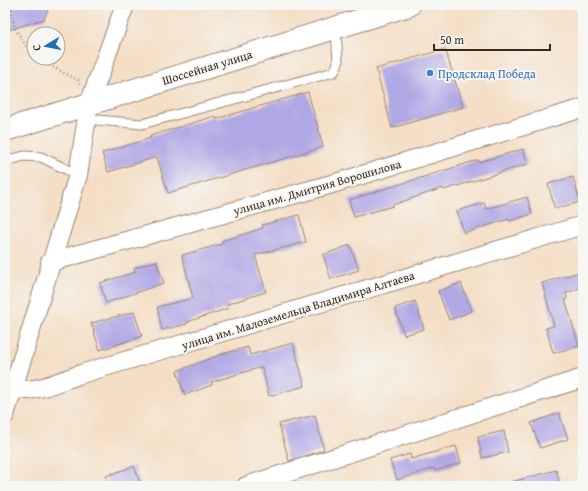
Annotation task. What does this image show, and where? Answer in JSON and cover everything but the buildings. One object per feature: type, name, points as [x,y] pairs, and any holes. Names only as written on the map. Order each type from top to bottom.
[{"type":"street","points":[[5,415],[50,262],[78,175],[87,112],[125,5]]},
{"type":"street","name":"Шоссейная улица","points":[[5,130],[87,112],[409,5]]},
{"type":"street","name":"улица им. Дмитрия Ворошилова","points":[[50,262],[332,184],[583,108]]},
{"type":"street","name":"улица им. Малоземельца Владимира Алтаева","points":[[12,389],[29,390],[44,387],[81,374],[583,225]]},
{"type":"street","points":[[246,486],[583,378]]},
{"type":"lane","points":[[87,112],[142,124],[334,72],[338,63],[336,28]]},
{"type":"lane","points":[[5,161],[24,156],[41,157],[78,175]]},
{"type":"path","points":[[11,5],[14,27],[26,47]]},
{"type":"path","points":[[50,66],[78,80],[87,112]]},
{"type":"place","name":"Продсклад Победа","points":[[430,73]]}]
